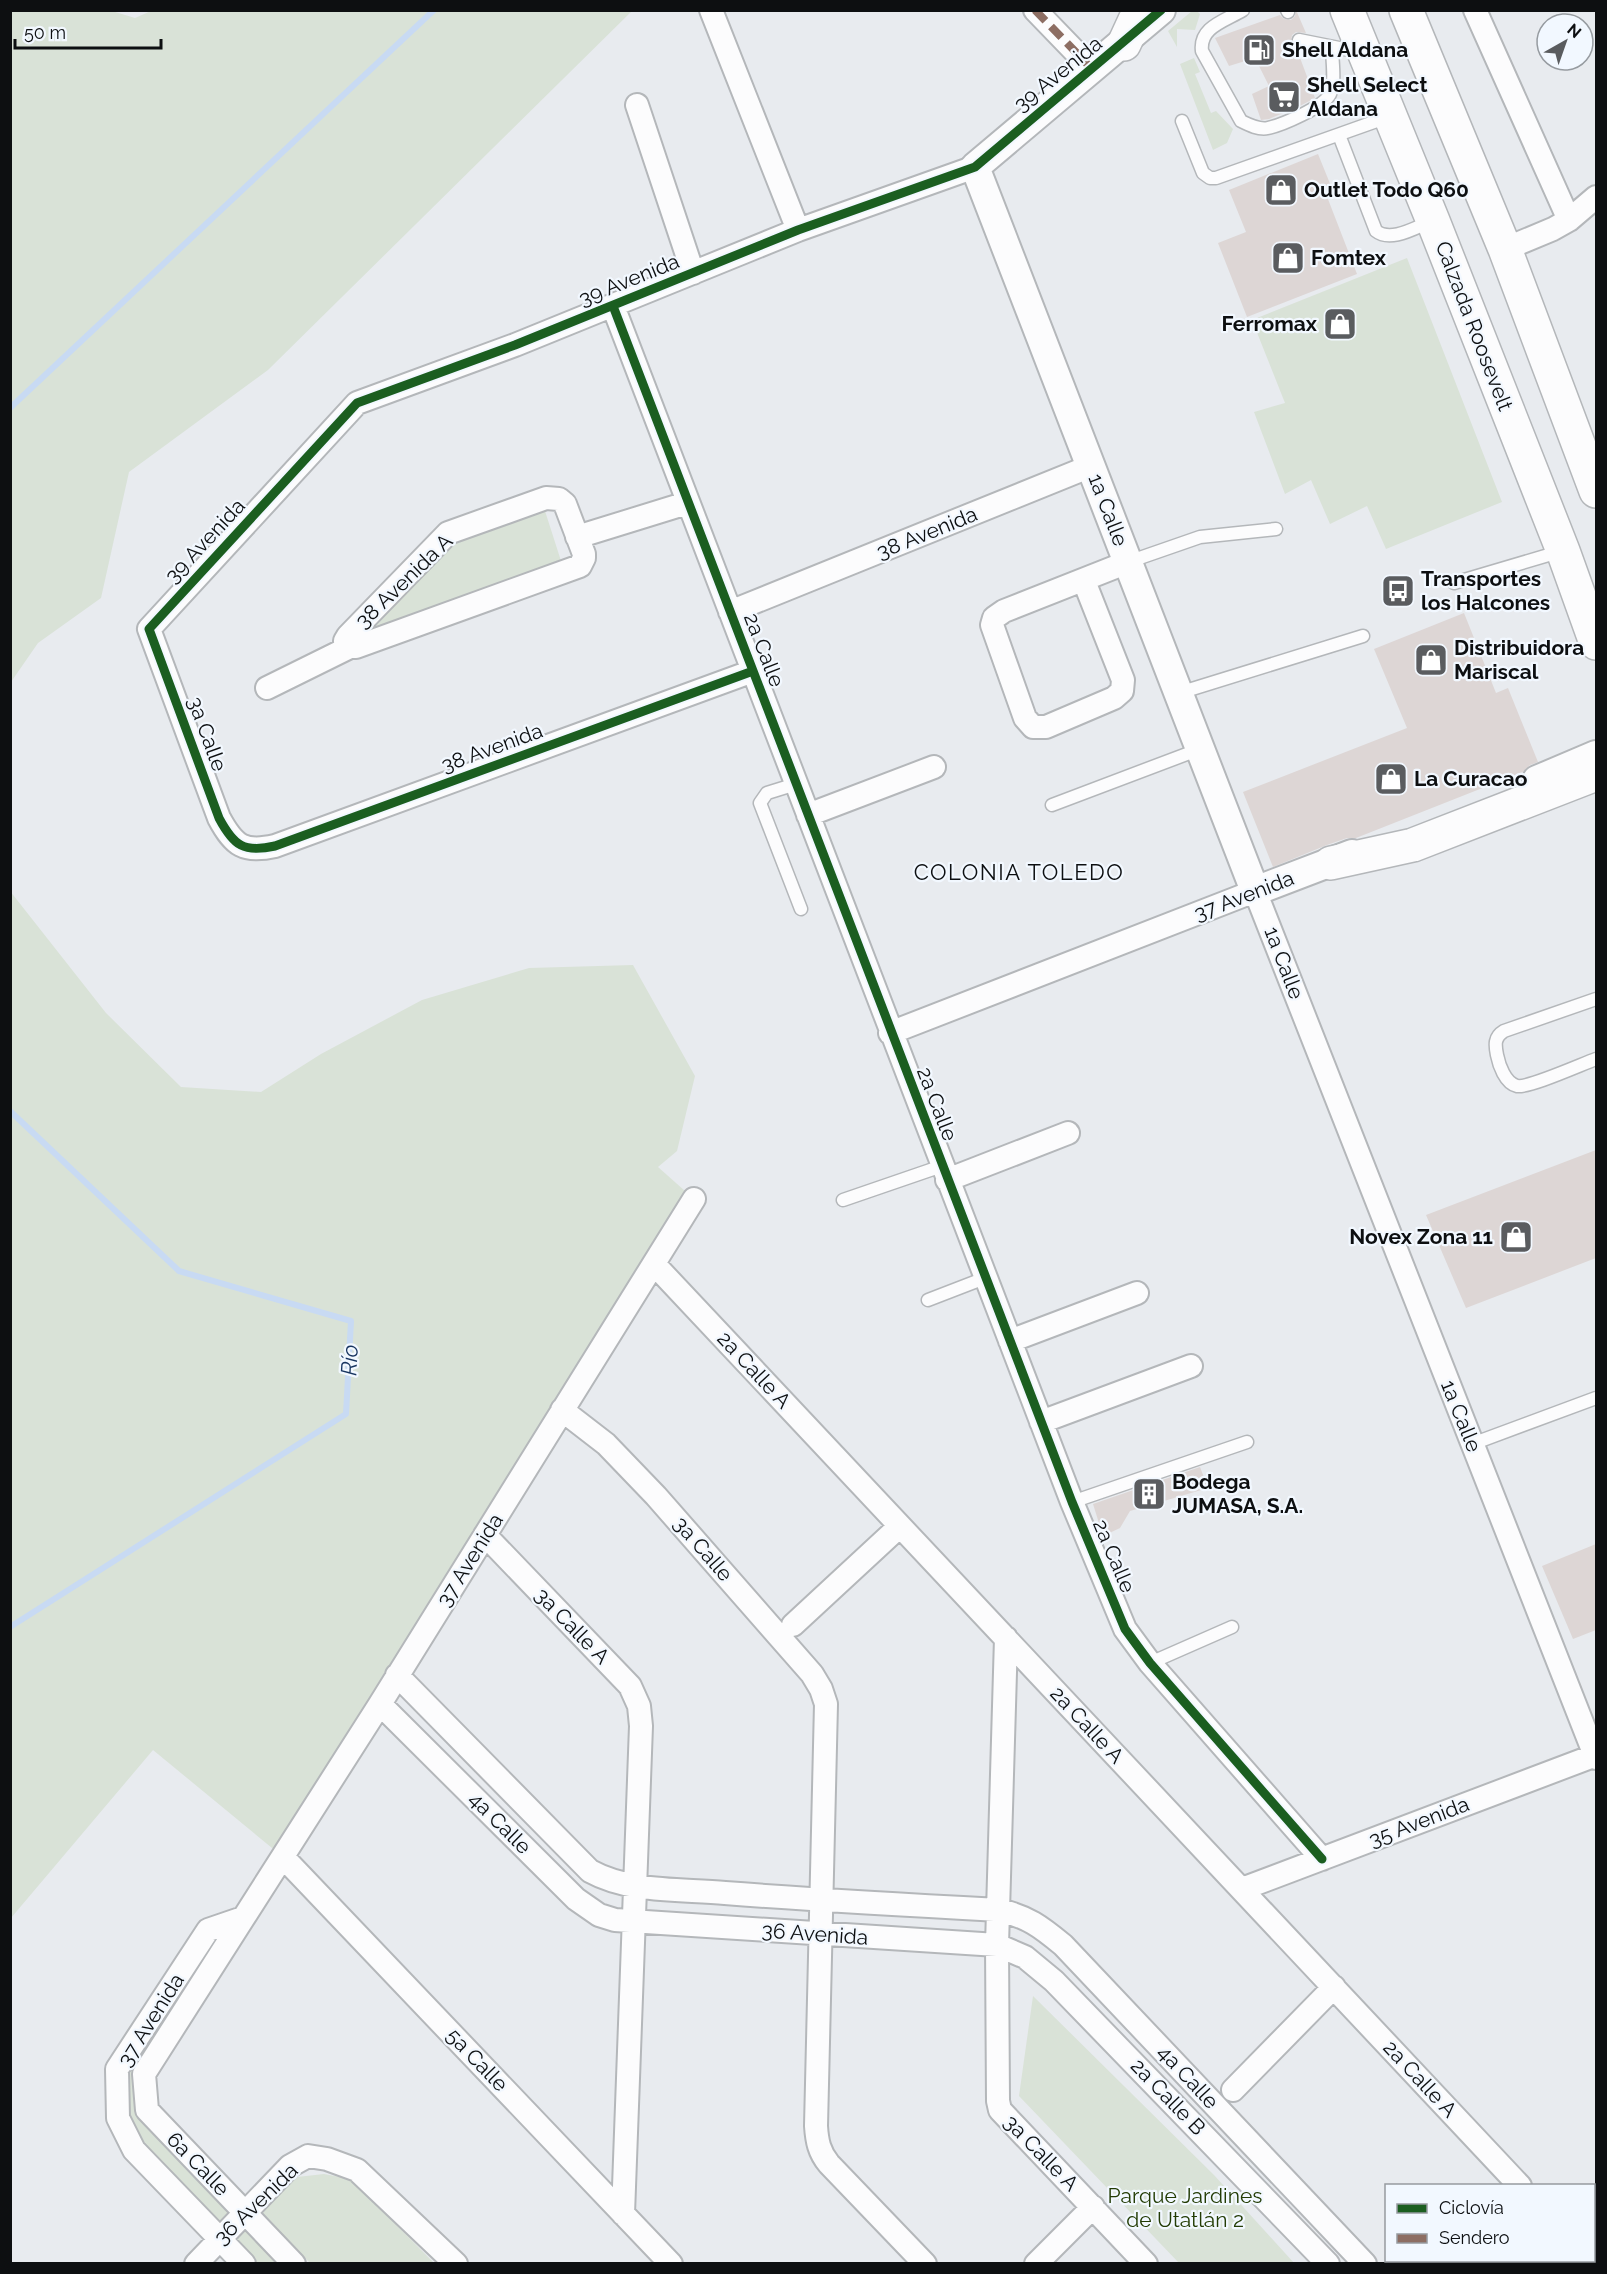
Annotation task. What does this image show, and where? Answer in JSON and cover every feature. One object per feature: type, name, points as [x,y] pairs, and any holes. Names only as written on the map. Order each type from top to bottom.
[{"type":"highway","points":[[1124,44],[1136,18],[1145,10]]},
{"type":"highway","name":"Calzada Roosevelt","points":[[1347,10],[1563,551],[1596,643]]},
{"type":"highway","points":[[1407,10],[1505,249],[1596,491]]},
{"type":"highway","points":[[1331,863],[1413,845],[1596,774]]},
{"type":"street","points":[[711,10],[798,230]]},
{"type":"street","points":[[1035,10],[1092,69]]},
{"type":"street","name":"39 Avenida","points":[[149,628],[357,403],[515,345],[798,230],[975,167],[1124,44],[1161,10]]},
{"type":"street","points":[[1475,10],[1569,220]]},
{"type":"street","points":[[637,105],[693,273]]},
{"type":"street","name":"1a Calle","points":[[975,167],[1255,891],[1596,1756]]},
{"type":"street","points":[[1505,249],[1553,230],[1569,220],[1596,197]]},
{"type":"street","name":"2a Calle","points":[[613,306],[944,1173],[1072,1502],[1125,1629],[1150,1664],[1322,1859]]},
{"type":"street","name":"38 Avenida","points":[[730,612],[1091,466]]},
{"type":"street","name":"38 Avenida A","points":[[553,497],[565,504],[577,537],[584,558],[580,566],[350,647],[345,641],[448,533],[553,497]]},
{"type":"street","points":[[577,537],[687,503]]},
{"type":"street","points":[[1084,581],[1123,680],[1122,691],[1114,698],[1046,727],[1033,727],[1025,718],[1021,708],[992,625],[994,618],[1004,611],[1128,562]]},
{"type":"street","name":"3a Calle","points":[[149,628],[219,818],[228,834],[241,846]]},
{"type":"street","points":[[267,688],[350,647]]},
{"type":"street","name":"38 Avenida","points":[[241,846],[260,850],[276,846],[753,671]]},
{"type":"street","name":"37 Avenida","points":[[890,1033],[1331,863],[1596,755]]},
{"type":"street","points":[[808,815],[934,767]]},
{"type":"street","points":[[944,1173],[1068,1133]]},
{"type":"street","name":"37 Avenida","points":[[152,2117],[147,2110],[144,2074],[380,1704],[694,1199]]},
{"type":"street","name":"2a Calle A","points":[[654,1264],[1518,2184]]},
{"type":"street","points":[[1010,1341],[1137,1293]]},
{"type":"street","points":[[1041,1422],[1191,1366]]},
{"type":"street","name":"3a Calle","points":[[562,1410],[606,1444],[656,1496],[812,1674],[821,1689],[826,1704],[822,1901]]},
{"type":"street","points":[[793,1625],[900,1526]]},
{"type":"street","name":"3a Calle A","points":[[485,1535],[630,1686],[639,1706],[641,1726],[623,2214]]},
{"type":"street","name":"3a Calle A","points":[[1006,1638],[997,1945],[998,2101],[1000,2110],[1146,2264]]},
{"type":"street","name":"4a Calle","points":[[397,1675],[590,1872],[603,1878],[635,1886]]},
{"type":"street","name":"4a Calle","points":[[380,1704],[576,1899],[599,1914],[615,1920],[633,1921]]},
{"type":"street","name":"35 Avenida","points":[[1242,1889],[1596,1756]]},
{"type":"street","name":"5a Calle","points":[[283,1857],[671,2264]]},
{"type":"street","name":"36 Avenida","points":[[635,1886],[822,1901],[999,1910]]},
{"type":"street","points":[[822,1901],[816,2126],[821,2154],[925,2264]]},
{"type":"street","name":"4a Calle","points":[[999,1910],[1023,1916],[1044,1928],[1063,1945],[1365,2264]]},
{"type":"street","name":"37 Avenida","points":[[134,2150],[118,2118],[117,2069],[208,1930],[243,1918]]},
{"type":"street","name":"36 Avenida","points":[[633,1921],[997,1945]]},
{"type":"street","name":"2a Calle B","points":[[997,1945],[1025,1957],[1054,1981],[1328,2264]]},
{"type":"street","points":[[1233,2090],[1334,1987]]},
{"type":"street","points":[[1197,2127],[1216,2107]]},
{"type":"street","name":"6a Calle","points":[[152,2117],[294,2264]]},
{"type":"street","name":"6a Calle","points":[[134,2150],[244,2264]]},
{"type":"street","name":"36 Avenida","points":[[196,2264],[290,2166],[308,2156],[327,2159],[357,2170],[456,2264]]},
{"type":"street","points":[[1036,2264],[1093,2207]]},
{"type":"lane","points":[[1243,10],[1205,32],[1201,43],[1202,51],[1241,121],[1252,127],[1267,128],[1320,106],[1329,98],[1333,87],[1332,47]]},
{"type":"lane","points":[[1299,40],[1366,53]]},
{"type":"lane","points":[[1182,121],[1203,173],[1210,178],[1222,176],[1391,116]]},
{"type":"lane","points":[[1339,135],[1376,231],[1382,236],[1390,237],[1433,221]]},
{"type":"lane","points":[[1128,562],[1200,537],[1276,529]]},
{"type":"lane","points":[[1454,583],[1563,551]]},
{"type":"lane","points":[[1179,693],[1363,636]]},
{"type":"lane","points":[[1052,805],[1200,748]]},
{"type":"lane","points":[[796,784],[767,793],[759,803],[801,909]]},
{"type":"lane","points":[[1596,999],[1504,1031],[1496,1039],[1495,1045],[1499,1064],[1509,1081],[1516,1086],[1530,1084],[1596,1059]]},
{"type":"lane","points":[[843,1200],[944,1173]]},
{"type":"lane","points":[[928,1300],[986,1278]]},
{"type":"lane","points":[[1472,1444],[1596,1398]]},
{"type":"lane","points":[[1072,1502],[1247,1442]]},
{"type":"lane","points":[[1150,1664],[1232,1627]]},
{"type":"green space","points":[[11,11],[112,11],[135,18],[151,11],[632,11],[268,370],[129,472],[101,598],[38,643],[11,682]]},
{"type":"green space","points":[[1192,11],[1200,14],[1195,30],[1177,29],[1177,47],[1168,31]]},
{"type":"green space","points":[[1194,58],[1200,72],[1195,74],[1211,113],[1216,111],[1233,129],[1227,143],[1213,150],[1180,64]]},
{"type":"green space","points":[[1407,258],[1502,502],[1386,549],[1367,506],[1330,524],[1311,480],[1285,494],[1254,412],[1285,403],[1252,320]]},
{"type":"green space","points":[[545,511],[562,564],[369,633],[451,544]]},
{"type":"green space","points":[[10,891],[106,1013],[181,1087],[261,1092],[321,1054],[422,1000],[529,968],[633,965],[695,1076],[677,1151],[658,1167],[694,1199],[283,1857],[153,1750],[11,1918]]},
{"type":"green space","points":[[213,1939],[218,1941],[133,2074],[140,2115],[233,2212],[218,2226],[143,2147],[124,2114],[126,2070]]},
{"type":"green space","name":"Parque Jardines de Utatlán 2","points":[[1033,1996],[1214,2175],[1294,2263],[1179,2263],[1019,2096]]},
{"type":"green space","points":[[324,2174],[351,2179],[434,2263],[310,2263],[261,2213],[297,2177]]},
{"type":"green space","points":[[248,2226],[284,2263],[254,2263],[232,2241]]},
{"type":"building","name":"Shell Aldana","points":[[1296,10],[1306,33],[1296,32],[1292,35],[1291,42],[1296,47],[1315,98],[1269,119],[1261,120],[1252,94],[1269,86],[1255,58],[1229,66],[1215,38],[1280,15],[1284,19],[1291,20]]},
{"type":"building","name":"Fomtex","points":[[1318,154],[1333,191],[1326,194],[1357,274],[1247,317],[1218,243],[1246,232],[1229,190]]},
{"type":"building","name":"La Curacao","points":[[1464,613],[1496,693],[1508,688],[1538,762],[1530,765],[1523,772],[1356,838],[1347,838],[1273,867],[1243,792],[1407,728],[1374,649]]},
{"type":"building","name":"Novex Zona 11","points":[[1596,1150],[1596,1258],[1466,1308],[1426,1215]]},
{"type":"building","name":"Bodega JUMASA, S.A.","points":[[1200,1467],[1208,1488],[1130,1511],[1120,1528],[1103,1536],[1093,1504]]},
{"type":"building","points":[[1596,1544],[1596,1630],[1573,1639],[1542,1566]]},
{"type":"waterway","points":[[10,408],[434,10]]},
{"type":"waterway","name":"Río","points":[[10,1111],[179,1271],[351,1321],[346,1414],[10,1627]]},
{"type":"marked path","points":[[1035,10],[1092,69]]},
{"type":"cycle path","points":[[753,671],[275,846],[255,849],[235,841],[219,818],[149,629],[357,403],[515,345],[798,230],[975,167],[1161,10]]},
{"type":"cycle path","points":[[613,306],[1072,1502],[1125,1629],[1150,1663],[1322,1859]]},
{"type":"place","name":"Shell Aldana","points":[[1259,50]]},
{"type":"place","name":"Shell Select Aldana","points":[[1284,97]]},
{"type":"place","name":"Outlet Todo Q60","points":[[1281,190]]},
{"type":"place","name":"Fomtex","points":[[1288,258]]},
{"type":"place","name":"Ferromax","points":[[1340,324]]},
{"type":"place","name":"Transportes los Halcones","points":[[1398,591]]},
{"type":"place","name":"Distribuidora Mariscal","points":[[1431,660]]},
{"type":"place","name":"La Curacao","points":[[1391,779]]},
{"type":"place","name":"Novex Zona 11","points":[[1516,1237]]},
{"type":"place","name":"Bodega JUMASA, S.A.","points":[[1149,1494]]},
{"type":"district","name":"COLONIA TOLEDO","points":[[1019,872]]}]
